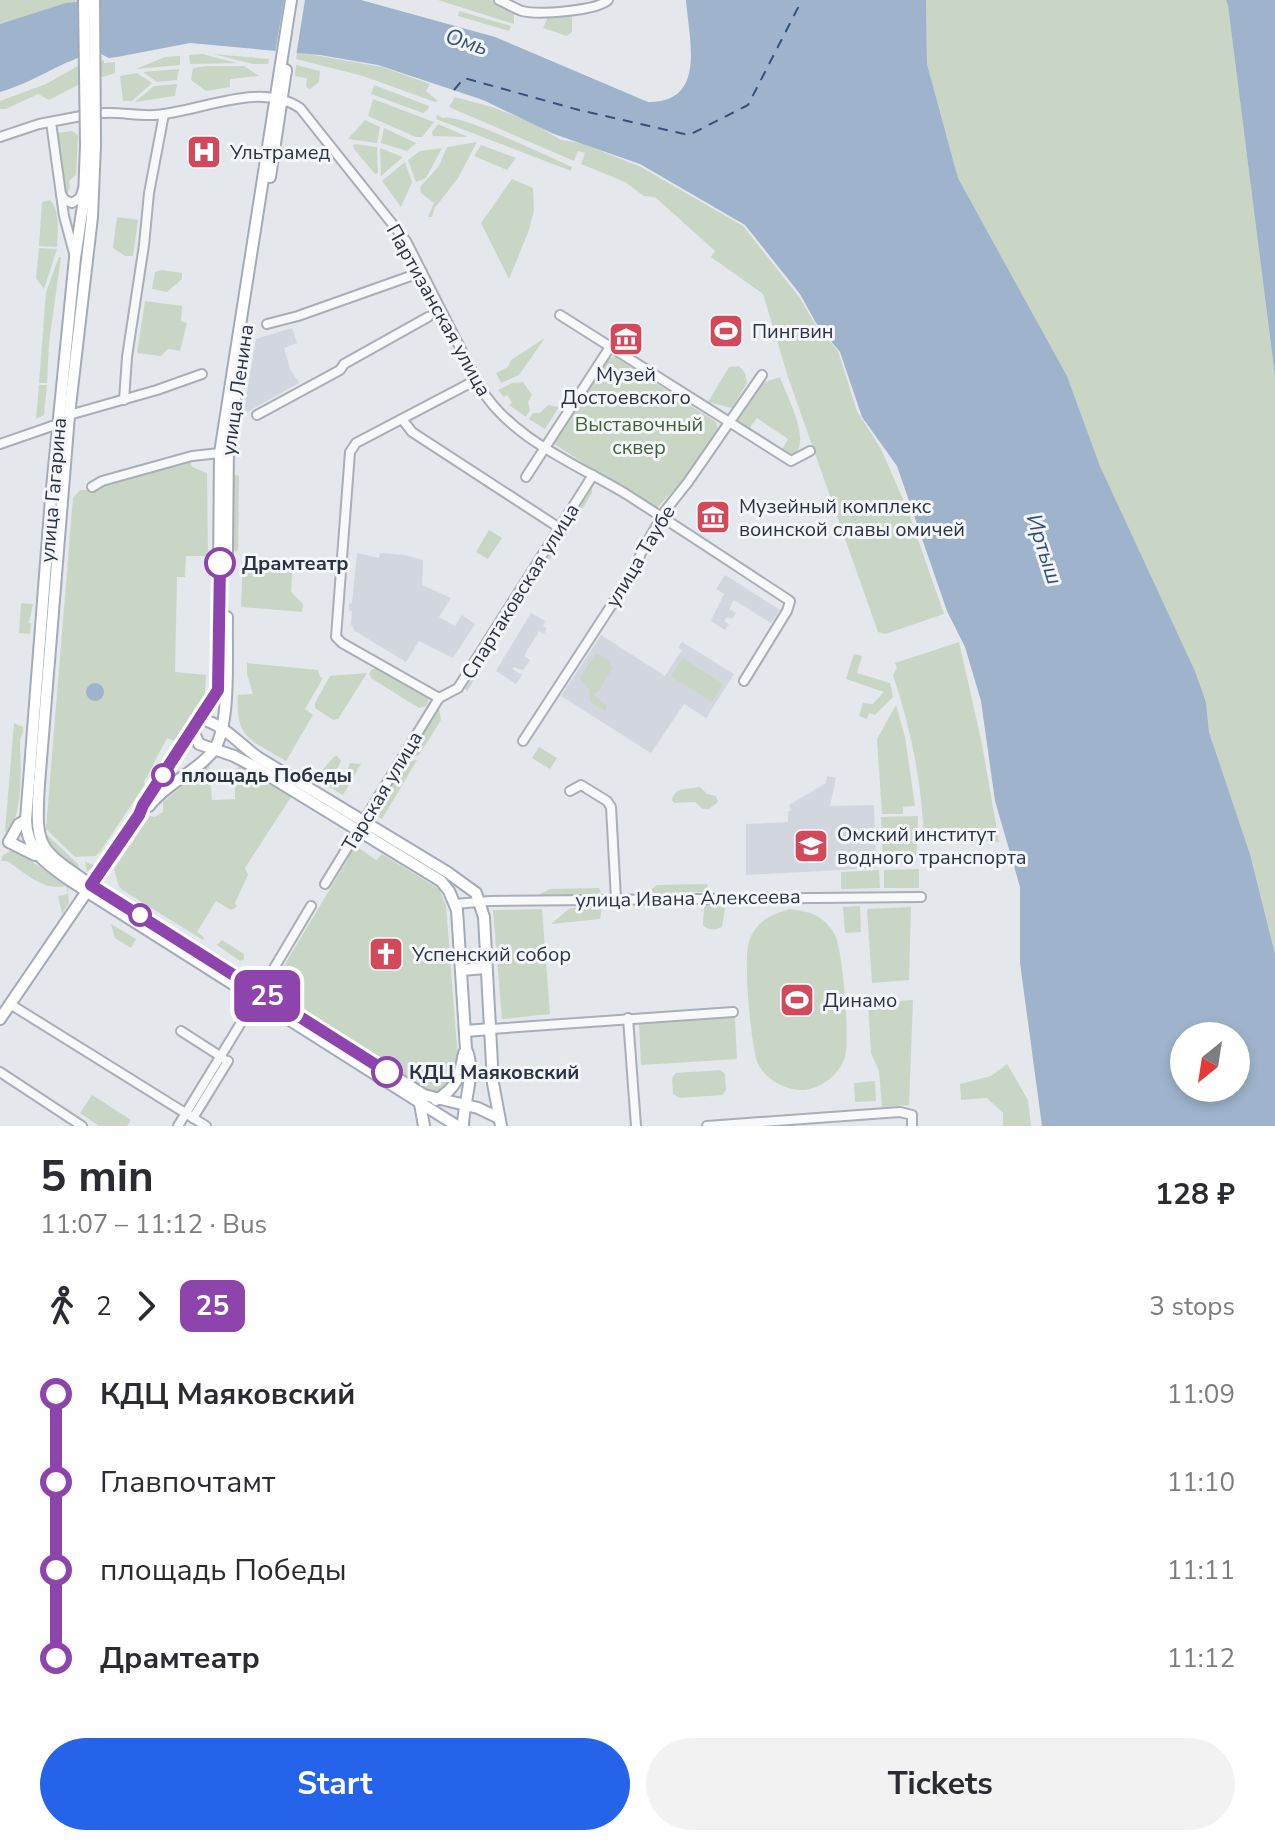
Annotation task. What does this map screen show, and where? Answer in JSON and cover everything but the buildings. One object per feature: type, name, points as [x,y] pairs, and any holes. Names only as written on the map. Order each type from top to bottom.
[{"type":"main road","points":[[84,0],[90,145]]},
{"type":"main road","points":[[90,145],[94,0]]},
{"type":"main road","name":"улица Ленина","points":[[201,719],[218,690],[220,453],[273,99],[282,75],[294,0]]},
{"type":"main road","name":"улица Ленина","points":[[221,728],[226,690],[228,443],[273,99]]},
{"type":"main road","name":"улица Гагарина","points":[[32,833],[58,424],[90,145]]},
{"type":"main road","name":"улица Гагарина","points":[[32,833],[26,820],[92,217],[90,145]]},
{"type":"main road","points":[[139,815],[201,719],[221,728],[299,788],[441,881],[455,904],[466,1049],[457,1083],[436,1100]]},
{"type":"main road","points":[[0,1019],[139,815],[160,793],[215,748],[221,728]]},
{"type":"main road","points":[[194,733],[199,744],[234,756],[299,788]]},
{"type":"main road","points":[[26,820],[19,824],[4,844],[37,856],[89,888],[255,1000],[455,1126],[466,1106],[469,1075],[466,1049]]},
{"type":"main road","points":[[361,826],[447,872],[472,889],[480,902],[484,917],[493,1083],[500,1123]]},
{"type":"main road","points":[[32,833],[37,856]]},
{"type":"main road","points":[[32,833],[49,855],[89,888]]},
{"type":"main road","points":[[461,970],[486,968]]},
{"type":"main road","points":[[255,1000],[436,1100],[488,1111],[500,1123]]},
{"type":"main road","points":[[465,1031],[491,1029]]},
{"type":"main road","points":[[420,1104],[424,1126]]},
{"type":"street","points":[[499,0],[522,10],[594,8],[608,0]]},
{"type":"street","points":[[104,113],[164,114],[236,100],[273,99]]},
{"type":"street","name":"Партизанская улица","points":[[273,99],[293,103],[306,116],[399,232],[476,380],[488,401],[502,416],[790,601],[744,681]]},
{"type":"street","points":[[124,400],[149,193],[164,114]]},
{"type":"street","points":[[0,137],[81,116]]},
{"type":"street","points":[[51,122],[58,186],[75,258]]},
{"type":"street","points":[[58,186],[65,200],[74,203],[82,194],[86,176]]},
{"type":"street","points":[[267,324],[422,272]]},
{"type":"street","points":[[560,315],[791,461],[810,451]]},
{"type":"street","points":[[257,415],[428,317]]},
{"type":"street","points":[[526,477],[610,347]]},
{"type":"street","points":[[69,415],[202,374]]},
{"type":"street","name":"улица Таубе","points":[[523,741],[635,569],[662,517],[762,375]]},
{"type":"street","points":[[439,698],[342,643],[335,633],[351,448],[476,380]]},
{"type":"street","points":[[402,419],[412,432],[561,529]]},
{"type":"street","points":[[0,444],[58,424]]},
{"type":"street","points":[[92,487],[102,481],[192,456],[220,453]]},
{"type":"street","name":"Спартаковская улица","points":[[439,698],[458,688],[593,475]]},
{"type":"street","name":"Тарская улица","points":[[325,884],[439,698]]},
{"type":"street","points":[[570,791],[581,785],[607,801],[611,807],[616,899]]},
{"type":"street","name":"улица Ивана Алексеева","points":[[455,904],[616,899],[921,897]]},
{"type":"street","points":[[178,1126],[189,1115],[226,1060],[255,1000],[311,906]]},
{"type":"street","points":[[10,1004],[206,1126]]},
{"type":"street","points":[[491,1029],[733,1012]]},
{"type":"street","points":[[628,1018],[636,1126]]},
{"type":"street","points":[[181,1031],[226,1060]]},
{"type":"street","points":[[0,1072],[82,1126]]},
{"type":"street","points":[[707,1126],[900,1112],[912,1115],[912,1126]]},
{"type":"shaded area","points":[[292,328],[297,343],[284,348],[290,369],[299,383],[247,412],[244,410],[256,339]]},
{"type":"shaded area","points":[[357,553],[379,558],[380,553],[404,555],[423,560],[422,585],[451,598],[439,617],[455,626],[462,615],[475,624],[453,658],[419,641],[406,662],[355,631],[349,604],[352,603]]},
{"type":"shaded area","points":[[725,575],[780,610],[771,623],[734,600],[729,609],[736,613],[732,619],[727,617],[724,621],[729,624],[725,630],[711,621],[724,594],[716,589]]},
{"type":"shaded area","points":[[531,613],[545,621],[543,626],[547,628],[544,634],[539,631],[524,656],[530,660],[523,670],[512,669],[522,675],[516,684],[496,671]]},
{"type":"shaded area","points":[[601,635],[665,676],[682,650],[678,648],[682,642],[734,674],[706,718],[684,704],[651,753],[561,696]]},
{"type":"shaded area","name":"Омский институт водного транспорта","points":[[827,776],[836,778],[830,806],[874,805],[876,868],[746,875],[746,824],[788,822],[789,805],[826,783]]},
{"type":"green space","points":[[0,0],[78,0],[78,1],[0,24]]},
{"type":"green space","points":[[438,0],[491,0],[514,11],[514,24]]},
{"type":"green space","points":[[926,0],[1226,0],[1275,377],[1275,954],[1250,854],[1209,732],[1206,702],[1195,671],[1100,466],[1067,376],[958,178],[927,64]]},
{"type":"green space","points":[[459,11],[511,26],[509,31],[458,16]]},
{"type":"green space","points":[[572,15],[572,32],[567,36],[543,28],[548,17]]},
{"type":"green space","points":[[297,52],[382,67],[430,84],[426,91],[438,101],[363,76],[296,59]]},
{"type":"green space","points":[[202,54],[237,63],[190,64],[189,55]]},
{"type":"green space","points":[[213,54],[269,59],[268,64],[253,64]]},
{"type":"green space","points":[[180,56],[180,65],[136,69],[165,57]]},
{"type":"green space","points":[[104,60],[104,63],[115,62],[115,73],[78,85],[49,100],[38,94],[0,109],[0,101],[46,84],[78,66]]},
{"type":"green space","points":[[296,65],[320,71],[319,82],[310,89],[306,87],[307,78],[295,76]]},
{"type":"green space","points":[[244,66],[259,76],[230,79],[230,87],[206,91],[191,80],[193,68]]},
{"type":"green space","points":[[179,69],[177,80],[157,82],[143,72]]},
{"type":"green space","points":[[137,73],[152,83],[132,101],[123,101],[120,76]]},
{"type":"green space","points":[[177,84],[175,96],[135,102],[154,86]]},
{"type":"green space","points":[[374,85],[429,106],[428,110],[423,113],[371,94]]},
{"type":"green space","points":[[455,97],[492,107],[533,123],[561,140],[581,143],[641,167],[743,226],[838,351],[857,411],[881,449],[908,511],[944,614],[885,634],[878,632],[788,377],[763,294],[711,257],[715,251],[655,197],[644,196],[625,182],[581,164],[585,153],[578,151],[574,161],[449,107]]},
{"type":"green space","points":[[373,99],[434,122],[422,137],[416,137],[368,116]]},
{"type":"green space","points":[[437,115],[467,122],[506,137],[572,167],[571,171],[436,119]]},
{"type":"green space","points":[[365,120],[380,127],[377,143],[348,139]]},
{"type":"green space","points":[[438,124],[468,137],[433,136],[432,132]]},
{"type":"green space","points":[[384,128],[416,143],[407,151],[381,143]]},
{"type":"green space","points":[[72,131],[78,135],[76,175],[69,181],[70,188],[66,195],[56,133]]},
{"type":"green space","points":[[477,142],[458,178],[434,209],[432,217],[428,217],[434,203],[421,193],[420,187],[439,166],[447,147]]},
{"type":"green space","points":[[355,144],[377,147],[378,173],[375,174],[354,149]]},
{"type":"green space","points":[[481,145],[516,158],[507,170],[474,156]]},
{"type":"green space","points":[[380,148],[403,157],[381,176]]},
{"type":"green space","points":[[442,148],[426,178],[416,182],[408,160],[420,151]]},
{"type":"green space","points":[[405,162],[412,182],[401,207],[382,181]]},
{"type":"green space","points":[[512,179],[533,188],[534,210],[509,279],[481,223]]},
{"type":"green space","points":[[50,200],[57,215],[57,247],[39,246],[42,202]]},
{"type":"green space","points":[[117,217],[138,220],[133,256],[125,256],[113,248]]},
{"type":"green space","points":[[39,248],[57,249],[44,289],[36,278]]},
{"type":"green space","points":[[59,257],[47,383],[39,383],[46,292]]},
{"type":"green space","points":[[155,272],[182,273],[182,279],[167,292],[152,289]]},
{"type":"green space","points":[[145,301],[182,306],[181,321],[187,323],[180,351],[168,349],[161,356],[137,353]]},
{"type":"green space","points":[[545,338],[519,375],[501,383],[496,373]]},
{"type":"green space","name":"Выставочный сквер","points":[[615,357],[716,422],[718,429],[691,472],[656,509],[554,444],[607,359]]},
{"type":"green space","points":[[739,366],[745,373],[747,383],[732,408],[708,402],[729,367]]},
{"type":"green space","points":[[780,377],[799,431],[800,442],[791,458],[781,451],[788,439],[757,418],[749,429],[735,421],[759,384]]},
{"type":"green space","points":[[523,382],[532,395],[526,417],[509,405],[512,403],[507,395],[504,397],[498,390],[512,383]]},
{"type":"green space","points":[[39,385],[47,385],[44,415],[36,419]]},
{"type":"green space","points":[[548,405],[559,407],[545,429],[529,419],[533,413],[540,413]]},
{"type":"green space","points":[[190,462],[192,467],[207,473],[208,556],[186,556],[185,577],[177,577],[175,672],[206,675],[205,696],[174,741],[167,738],[145,784],[100,852],[95,856],[75,857],[46,829],[73,498],[80,490]]},
{"type":"green space","points":[[231,473],[239,476],[238,550],[235,552],[232,539]]},
{"type":"green space","points":[[592,488],[592,493],[467,691],[465,689]]},
{"type":"green space","points":[[489,530],[502,538],[488,559],[476,552]]},
{"type":"green space","points":[[243,558],[293,561],[291,592],[303,604],[302,612],[241,607]]},
{"type":"green space","points":[[21,603],[33,604],[30,634],[19,633]]},
{"type":"green space","points":[[959,642],[982,744],[999,842],[924,840],[918,777],[893,675],[897,668],[895,663]]},
{"type":"green space","points":[[596,653],[607,659],[612,668],[599,691],[593,694],[607,706],[605,711],[590,702],[589,690],[580,678]]},
{"type":"green space","points":[[854,654],[862,656],[857,673],[890,683],[893,697],[875,715],[869,713],[867,719],[859,716],[863,703],[873,704],[884,692],[846,679]]},
{"type":"green space","points":[[683,658],[723,684],[712,702],[671,676]]},
{"type":"green space","points":[[247,663],[318,670],[323,678],[305,709],[313,715],[286,761],[255,743],[239,721],[238,695],[253,694]]},
{"type":"green space","points":[[372,669],[426,696],[429,699],[426,706],[419,708],[371,678],[369,674]]},
{"type":"green space","points":[[367,673],[338,719],[333,720],[315,708],[330,676]]},
{"type":"green space","points":[[896,705],[905,737],[915,806],[903,807],[903,814],[882,814],[877,739]]},
{"type":"green space","points":[[439,709],[441,720],[419,755],[409,758]]},
{"type":"green space","points":[[14,723],[23,727],[20,792],[8,835],[5,831]]},
{"type":"green space","points":[[539,747],[557,758],[550,769],[532,758]]},
{"type":"green space","points":[[337,756],[341,761],[335,773],[337,779],[345,775],[350,763],[361,764],[343,795],[318,780],[319,774]]},
{"type":"green space","points":[[417,760],[382,819],[374,814],[406,762]]},
{"type":"green space","points":[[209,764],[212,800],[235,799],[235,770],[240,766],[291,797],[245,868],[248,875],[235,903],[237,907],[231,910],[216,901],[197,932],[204,937],[203,940],[124,891],[119,887],[114,869],[150,816],[155,817],[163,812],[163,802]]},
{"type":"green space","points":[[700,787],[707,794],[716,796],[718,802],[709,809],[703,809],[695,802],[674,803],[672,800],[676,792]]},
{"type":"green space","points":[[918,816],[916,863],[883,865],[881,817]]},
{"type":"green space","points":[[42,833],[78,864],[81,873],[87,871],[85,862],[97,866],[82,874],[51,851]]},
{"type":"green space","points":[[353,844],[376,860],[382,854],[439,889],[446,905],[459,1073],[444,1093],[433,1094],[424,1090],[273,994],[279,981],[273,977],[279,974],[348,859],[347,854]]},
{"type":"green space","points":[[17,851],[68,887],[69,903],[62,914],[58,896],[68,894],[66,886],[49,886],[7,861],[1,861],[3,855]]},
{"type":"green space","points":[[919,869],[919,888],[884,888],[884,870]]},
{"type":"green space","points":[[879,870],[880,888],[841,889],[841,872]]},
{"type":"green space","points":[[707,884],[709,892],[654,893],[651,890],[657,885]]},
{"type":"green space","points":[[599,888],[601,892],[592,896],[539,898],[538,895],[550,889]]},
{"type":"green space","points":[[718,902],[725,908],[722,927],[714,929],[703,925],[704,907]]},
{"type":"green space","points":[[860,906],[861,932],[845,933],[843,907]]},
{"type":"green space","points":[[602,907],[600,919],[551,924],[570,908]]},
{"type":"green space","points":[[911,907],[909,980],[872,983],[867,909]]},
{"type":"green space","points":[[542,909],[550,1014],[502,1019],[493,910]]},
{"type":"green space","name":"Динамо","points":[[790,909],[816,916],[826,922],[835,935],[845,996],[847,1033],[843,1063],[829,1079],[804,1090],[771,1080],[758,1064],[749,1003],[747,951],[750,938],[765,920]]},
{"type":"green space","points":[[111,924],[136,939],[131,948],[115,938]]},
{"type":"green space","points":[[222,940],[244,954],[244,959],[240,961],[217,945]]},
{"type":"green space","points":[[913,1000],[909,1105],[882,1107],[879,1071],[871,1053],[868,1003]]},
{"type":"green space","points":[[735,1017],[737,1059],[641,1065],[639,1022]]},
{"type":"green space","points":[[1007,1064],[1028,1100],[1031,1126],[1003,1126],[1003,1113],[987,1098],[961,1100],[960,1084],[991,1076]]},
{"type":"green space","points":[[720,1070],[725,1074],[726,1090],[722,1095],[680,1098],[673,1094],[672,1078],[676,1073]]},
{"type":"green space","points":[[875,1081],[876,1101],[855,1102],[854,1083]]},
{"type":"green space","points":[[92,1095],[131,1120],[127,1126],[99,1126],[80,1113]]},
{"type":"water","points":[[95,0],[361,0],[495,37],[648,102],[667,100],[679,92],[687,81],[691,50],[686,0],[926,0],[927,64],[958,178],[1067,376],[1100,466],[1195,671],[1206,702],[1209,732],[1250,854],[1275,954],[1275,1126],[1042,1126],[1020,963],[1020,887],[995,801],[981,701],[965,647],[947,611],[897,466],[862,417],[840,352],[816,323],[800,294],[745,225],[640,164],[554,134],[483,100],[378,65],[320,55],[190,43],[109,58],[97,52],[0,92],[0,24],[66,3]]},
{"type":"water","points":[[1226,0],[1275,0],[1275,377],[1228,6]]},
{"type":"water","points":[[91,683],[99,683],[104,692],[102,699],[91,701],[86,696],[86,688]]},
{"type":"pier","points":[[284,0],[305,0],[296,56],[275,54]]},
{"type":"ferry route","points":[[454,90],[464,78],[579,110],[689,135],[748,105],[802,0]]},
{"type":"bus line","name":"25","points":[[220,563],[216,696],[91,885],[387,1072]]},
{"type":"place","name":"Ультрамед","points":[[204,152]]},
{"type":"place","name":"Пингвин","points":[[726,331]]},
{"type":"place","name":"Музей Достоевского","points":[[626,339]]},
{"type":"place","name":"Музейный комплекс воинской славы омичей","points":[[713,517]]},
{"type":"place","name":"Драмтеатр","points":[[220,563]]},
{"type":"place","name":"площадь Победы","points":[[163,775]]},
{"type":"place","name":"Омский институт водного транспорта","points":[[811,846]]},
{"type":"place","name":"Успенский собор","points":[[386,954]]},
{"type":"place","name":"Динамо","points":[[797,1000]]},
{"type":"place","name":"КДЦ Маяковский","points":[[387,1072]]},
{"type":"water label","name":"Омь","points":[[467,41]]},
{"type":"water label","name":"Иртыш","points":[[1045,549]]}]
